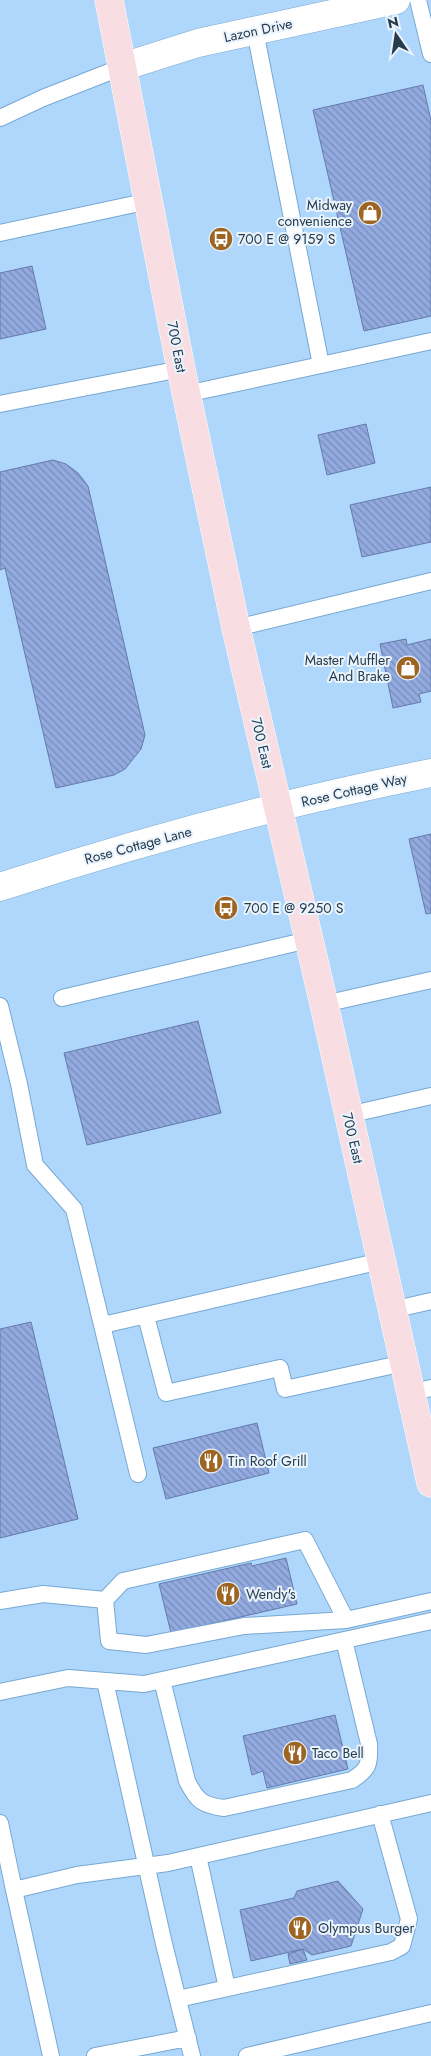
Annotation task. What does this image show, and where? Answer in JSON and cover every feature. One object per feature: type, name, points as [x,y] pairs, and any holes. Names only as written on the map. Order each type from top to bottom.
[{"type":"main road","name":"700 East","points":[[109,0],[183,381],[236,628],[324,1004],[404,1363],[421,1391],[431,1483]]},
{"type":"street","name":"Lazon Drive","points":[[122,68],[198,43],[396,0]]},
{"type":"street","name":"Rose Cottage Way","points":[[277,808],[431,773]]},
{"type":"street","name":"Rose Cottage Lane","points":[[0,887],[118,849],[277,808]]},
{"type":"lane","points":[[418,0],[431,54]]},
{"type":"lane","points":[[255,31],[320,365]]},
{"type":"lane","points":[[0,118],[43,98],[122,68]]},
{"type":"lane","points":[[0,234],[149,201]]},
{"type":"lane","points":[[0,404],[320,365],[431,341]]},
{"type":"lane","points":[[236,628],[431,581]]},
{"type":"lane","points":[[62,998],[308,940]]},
{"type":"lane","points":[[324,1004],[431,980]]},
{"type":"lane","points":[[0,1006],[20,1084],[35,1165],[74,1208],[138,1474]]},
{"type":"lane","points":[[348,1115],[431,1096]]},
{"type":"lane","points":[[102,1325],[381,1261]]},
{"type":"lane","points":[[392,1310],[431,1301]]},
{"type":"lane","points":[[146,1316],[166,1393],[280,1368],[285,1389],[404,1363]]},
{"type":"lane","points":[[346,1620],[305,1540],[123,1581],[105,1600],[109,1642],[146,1645],[244,1626],[346,1620],[431,1601]]},
{"type":"lane","points":[[0,1601],[44,1594],[105,1600]]},
{"type":"lane","points":[[0,1692],[68,1678],[144,1684],[431,1620]]},
{"type":"lane","points":[[162,1680],[187,1781],[194,1795],[207,1806],[224,1808],[352,1780],[364,1773],[370,1761],[369,1744],[344,1640]]},
{"type":"lane","points":[[105,1681],[192,2056]]},
{"type":"lane","points":[[14,1890],[77,1875],[147,1866],[198,1856],[431,1802]]},
{"type":"lane","points":[[178,1999],[391,1952],[402,1946],[409,1919],[380,1814]]},
{"type":"lane","points":[[0,1823],[51,2056]]},
{"type":"lane","points":[[198,1856],[227,1988]]},
{"type":"lane","points":[[247,2056],[431,2016]]},
{"type":"lane","points":[[95,2056],[188,2038]]},
{"type":"building","points":[[423,85],[431,121],[431,316],[364,331],[313,110]]},
{"type":"building","points":[[32,266],[46,329],[0,339],[0,273]]},
{"type":"building","points":[[366,424],[375,463],[327,475],[318,435]]},
{"type":"building","points":[[53,460],[66,464],[78,473],[88,486],[145,735],[141,749],[125,769],[114,775],[56,788],[5,568],[0,570],[0,472]]},
{"type":"building","points":[[431,487],[431,542],[362,557],[350,505]]},
{"type":"building","name":"Master Muffler And Brake","points":[[406,639],[407,645],[431,639],[431,691],[419,694],[421,702],[393,708],[380,644]]},
{"type":"building","points":[[431,834],[431,913],[426,914],[409,839]]},
{"type":"building","points":[[198,1021],[221,1113],[87,1145],[64,1053]]},
{"type":"building","points":[[31,1322],[78,1519],[0,1538],[0,1329]]},
{"type":"building","name":"Tin Roof Grill","points":[[257,1423],[269,1473],[166,1499],[153,1448]]},
{"type":"building","name":"Wendy's","points":[[286,1558],[297,1604],[171,1633],[159,1584],[251,1563],[252,1566]]},
{"type":"building","name":"Taco Bell","points":[[335,1715],[348,1769],[267,1788],[263,1771],[252,1775],[243,1736]]},
{"type":"building","name":"Olympus Burger","points":[[338,1881],[363,1909],[351,1946],[312,1955],[303,1949],[251,1961],[240,1910],[294,1898],[297,1891]]},
{"type":"building","points":[[303,1949],[307,1960],[290,1964],[288,1954]]},
{"type":"place","name":"Midway convenience","points":[[370,213]]},
{"type":"place","name":"700 E @ 9159 S","points":[[221,239]]},
{"type":"place","name":"Master Muffler And Brake","points":[[408,668]]},
{"type":"place","name":"700 E @ 9250 S","points":[[226,908]]},
{"type":"place","name":"Tin Roof Grill","points":[[211,1461]]},
{"type":"place","name":"Wendy's","points":[[228,1594]]},
{"type":"place","name":"Taco Bell","points":[[295,1753]]},
{"type":"place","name":"Olympus Burger","points":[[300,1928]]}]
